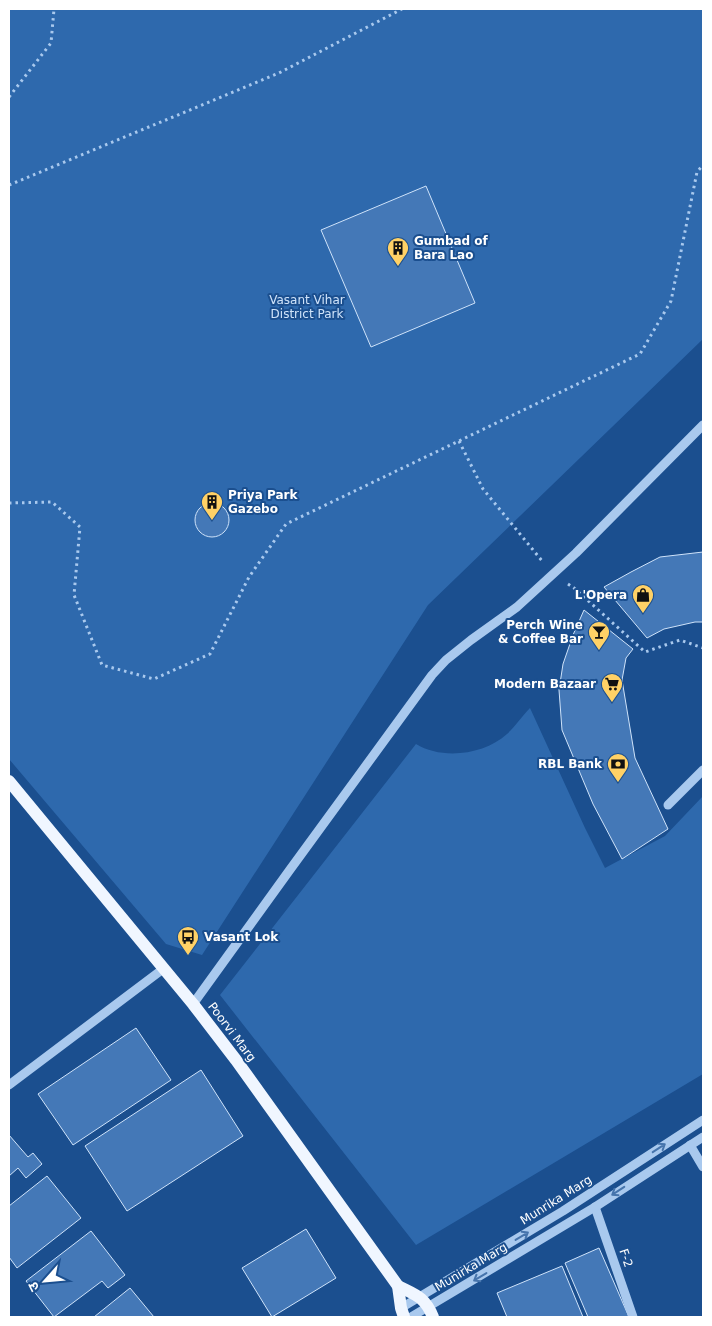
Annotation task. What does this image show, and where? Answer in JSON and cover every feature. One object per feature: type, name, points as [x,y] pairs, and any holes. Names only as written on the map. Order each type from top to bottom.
[{"type":"main road","name":"Poorvi Marg","points":[[9,781],[193,1004],[236,1060],[398,1286],[403,1313]]},
{"type":"main road","points":[[398,1286],[420,1296],[431,1312]]},
{"type":"street","points":[[193,1004],[432,675],[446,660],[471,640],[517,607],[576,553],[703,425]]},
{"type":"street","points":[[668,805],[703,770]]},
{"type":"street","points":[[9,1085],[163,969]]},
{"type":"street","name":"Munrika Marg","points":[[403,1313],[420,1296],[563,1211],[703,1120]]},
{"type":"street","name":"Munirka Marg","points":[[411,1317],[431,1312],[703,1137]]},
{"type":"street","points":[[690,1145],[703,1167]]},
{"type":"street","name":"F-2","points":[[595,1206],[633,1317]]},
{"type":"path","points":[[9,97],[51,44],[54,9]]},
{"type":"path","points":[[9,185],[279,73],[402,9]]},
{"type":"path","points":[[9,503],[52,502],[80,527],[74,596],[102,665],[154,679],[210,654],[249,577],[286,524],[640,354],[671,301],[697,172],[703,165]]},
{"type":"green space","name":"Vasant Vihar District Park","points":[[9,9],[703,9],[703,339],[428,605],[202,955],[166,944],[9,759]]},
{"type":"green space","points":[[530,708],[605,868],[665,836],[703,796],[703,1074],[416,1245],[220,995],[416,744],[438,752],[463,753],[475,751],[487,747],[507,734]]},
{"type":"building","name":"Gumbad of Bara Lao","points":[[426,186],[475,303],[371,347],[321,230]]},
{"type":"building","name":"Priya Park Gazebo","points":[[212,503],[224,508],[229,520],[224,532],[212,537],[200,532],[195,520],[200,508]]},
{"type":"building","points":[[703,552],[703,622],[664,629],[647,638],[604,587],[660,557]]},
{"type":"building","points":[[584,610],[633,649],[626,658],[622,680],[635,758],[668,829],[622,859],[593,804],[562,730],[559,690],[563,664]]},
{"type":"building","points":[[136,1028],[171,1080],[73,1145],[38,1094]]},
{"type":"building","points":[[201,1070],[243,1136],[127,1211],[85,1146]]},
{"type":"building","points":[[9,1135],[28,1157],[33,1153],[42,1164],[26,1178],[18,1168],[9,1176]]},
{"type":"building","points":[[47,1176],[81,1218],[17,1268],[9,1257],[9,1206]]},
{"type":"building","points":[[306,1229],[336,1278],[272,1317],[242,1268]]},
{"type":"building","points":[[91,1231],[125,1275],[108,1288],[102,1281],[54,1317],[26,1281]]},
{"type":"building","points":[[599,1248],[629,1317],[588,1317],[565,1263]]},
{"type":"building","points":[[562,1266],[583,1317],[507,1317],[497,1293]]},
{"type":"building","points":[[130,1288],[154,1317],[94,1317]]},
{"type":"place","name":"Gumbad of Bara Lao","points":[[398,267]]},
{"type":"place","name":"Priya Park Gazebo","points":[[212,521]]},
{"type":"place","name":"L'Opera","points":[[643,614]]},
{"type":"place","name":"Perch Wine & Coffee Bar","points":[[599,651]]},
{"type":"place","name":"Modern Bazaar","points":[[612,703]]},
{"type":"place","name":"RBL Bank","points":[[618,783]]},
{"type":"place","name":"Vasant Lok","points":[[188,956]]}]
